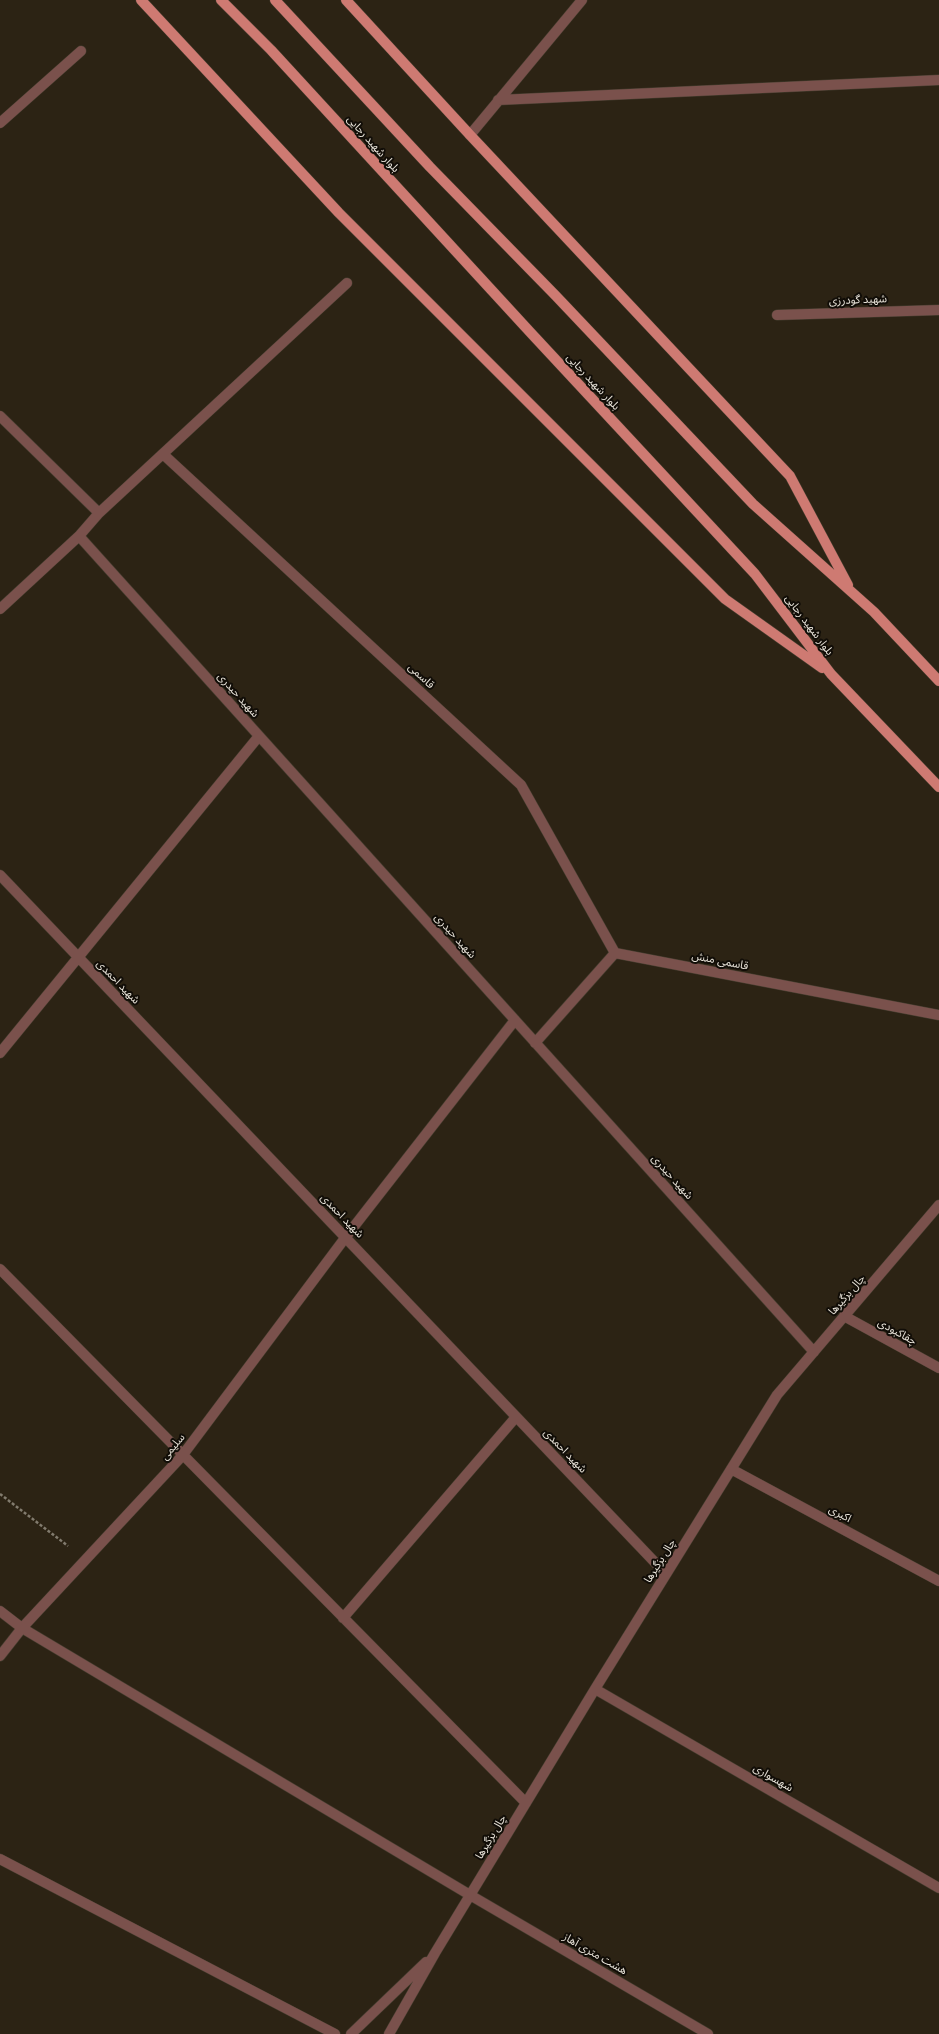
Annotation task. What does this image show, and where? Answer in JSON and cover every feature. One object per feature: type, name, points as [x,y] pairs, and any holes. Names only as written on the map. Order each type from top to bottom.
[{"type":"main road","points":[[142,0],[339,212],[725,599],[831,674]]},
{"type":"main road","name":"بلوار شهید رجایی","points":[[221,0],[272,50],[530,332],[755,574],[831,674],[939,787]]},
{"type":"main road","points":[[275,0],[430,167],[556,296],[753,504],[874,612],[939,681]]},
{"type":"main road","points":[[346,0],[470,135],[790,476],[850,590]]},
{"type":"street","points":[[470,135],[582,0]]},
{"type":"street","points":[[0,123],[81,51]]},
{"type":"street","points":[[498,100],[939,80]]},
{"type":"street","points":[[0,609],[79,536],[99,513],[164,455],[347,283]]},
{"type":"street","name":"شهید گودرزی","points":[[777,315],[939,310]]},
{"type":"street","points":[[0,416],[99,513]]},
{"type":"street","name":"قاسمی","points":[[164,455],[521,784],[615,953]]},
{"type":"street","name":"شهید حیدری","points":[[79,536],[814,1352]]},
{"type":"street","points":[[0,1053],[259,736]]},
{"type":"street","name":"شهید احمدی","points":[[0,875],[666,1574]]},
{"type":"street","points":[[535,1043],[615,953]]},
{"type":"street","name":"قاسمی منش","points":[[615,953],[939,1015]]},
{"type":"street","name":"سلیمی","points":[[0,1656],[22,1628],[182,1456],[345,1238],[515,1020]]},
{"type":"street","name":"چال بزگیرها","points":[[389,2034],[435,1953],[594,1689],[777,1395],[939,1205]]},
{"type":"street","points":[[0,1269],[182,1456],[526,1803]]},
{"type":"street","name":"چقاکبودی","points":[[844,1316],[939,1368]]},
{"type":"street","points":[[343,1618],[516,1417]]},
{"type":"street","name":"اکبری","points":[[731,1470],[939,1581]]},
{"type":"street","name":"هشت متری آهاز","points":[[0,1611],[22,1628],[470,1895],[708,2034]]},
{"type":"street","name":"شهسواری","points":[[594,1689],[939,1888]]},
{"type":"street","points":[[0,1859],[335,2034]]},
{"type":"street","name":"چال بزگیرها","points":[[351,2034],[435,1953]]},
{"type":"path","points":[[0,1494],[86,1560]]}]
